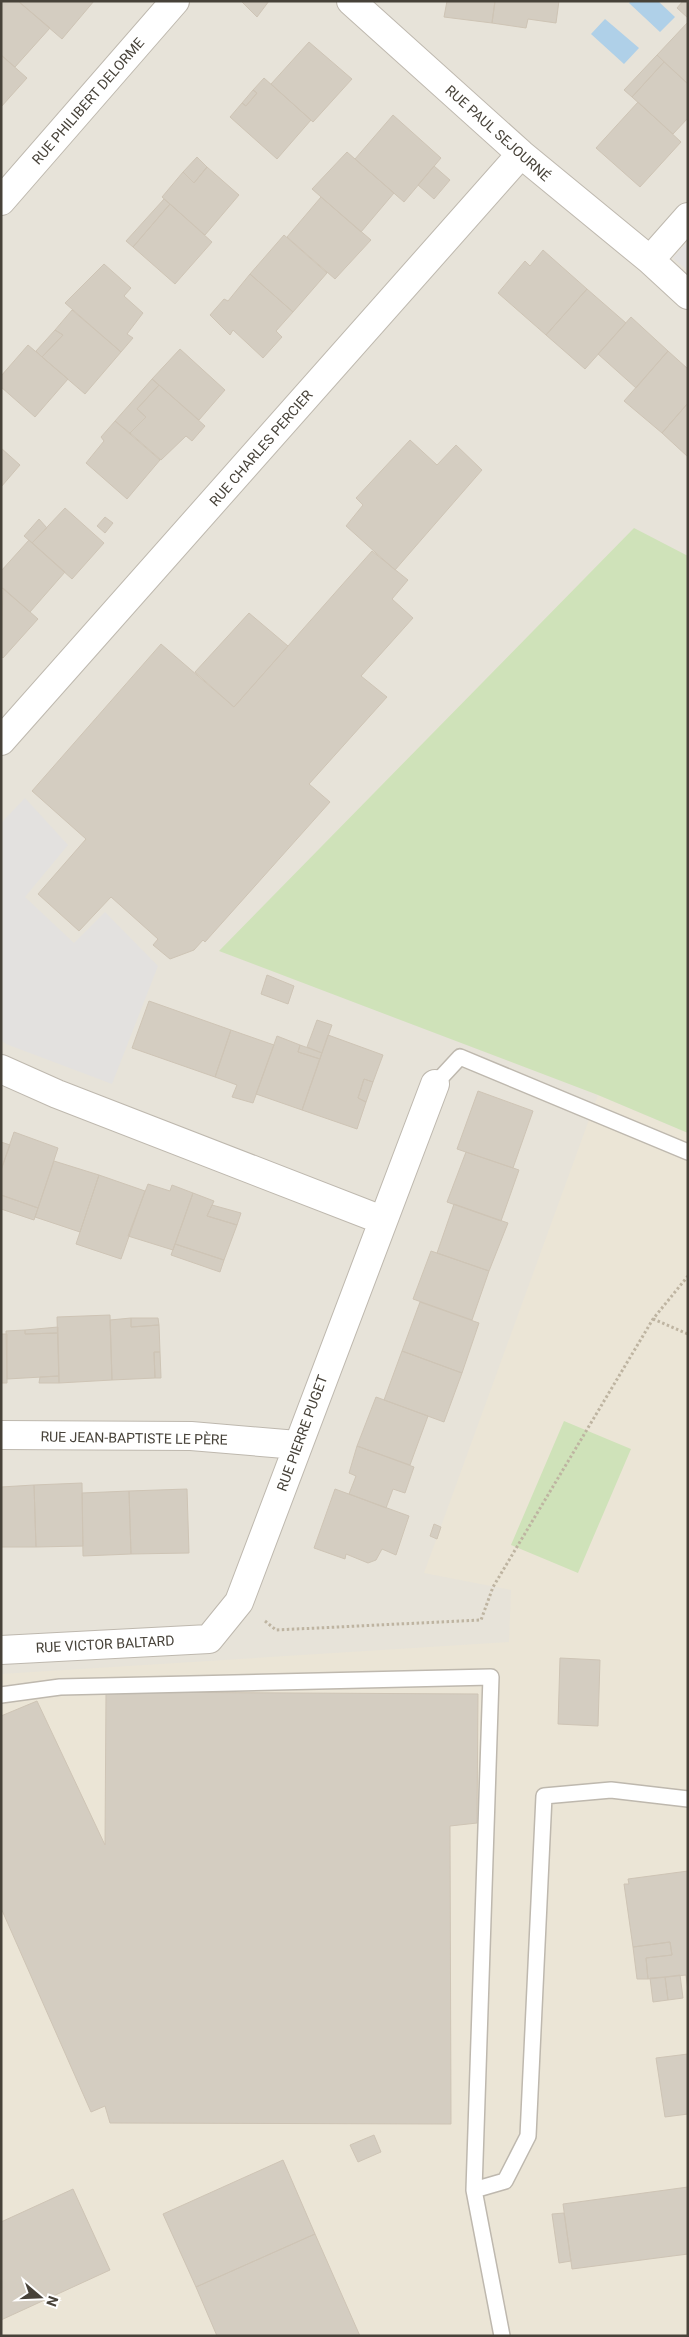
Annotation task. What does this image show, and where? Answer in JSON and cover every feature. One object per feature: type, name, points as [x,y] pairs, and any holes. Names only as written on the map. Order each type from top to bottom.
[{"type":"street","name":"RUE PHILIBERT DELORME","points":[[1,201],[175,1]]},
{"type":"street","name":"RUE PAUL SEJOURNÉ","points":[[351,1],[521,154],[650,260],[688,295]]},
{"type":"street","name":"RUE CHARLES PERCIER","points":[[1,742],[521,154]]},
{"type":"street","points":[[650,260],[688,217]]},
{"type":"street","points":[[1,1069],[57,1094],[382,1220]]},
{"type":"street","name":"RUE PIERRE PUGET","points":[[210,1640],[240,1602],[382,1220],[435,1084]]},
{"type":"street","name":"RUE JEAN-BAPTISTE LE PÈRE","points":[[1,1435],[191,1436],[298,1445]]},
{"type":"street","name":"RUE VICTOR BALTARD","points":[[1,1650],[210,1640]]},
{"type":"lane","points":[[435,1084],[460,1057],[688,1152]]},
{"type":"lane","points":[[1,1695],[60,1687],[490,1677],[474,2190],[502,2336]]},
{"type":"lane","points":[[474,2190],[505,2180],[528,2136],[544,1796],[611,1790],[688,1799]]},
{"type":"path","points":[[240,1602],[276,1630],[481,1620],[493,1587],[653,1319],[688,1276]]},
{"type":"path","points":[[653,1319],[688,1334]]},
{"type":"shaded area","points":[[1,1],[688,1],[688,2336],[1,2336]]},
{"type":"shaded area","points":[[688,241],[688,271],[673,258]]},
{"type":"shaded area","points":[[25,798],[68,845],[25,897],[74,943],[105,912],[158,966],[112,1084],[6,1044],[1,1040],[1,823]]},
{"type":"shaded area","points":[[598,1095],[688,1133],[688,2336],[1,2336],[1,1674],[509,1642],[511,1590],[424,1573]]},
{"type":"green space","points":[[634,528],[688,556],[688,1133],[598,1095],[219,951]]},
{"type":"green space","points":[[564,1421],[631,1449],[578,1573],[511,1545]]},
{"type":"water","points":[[631,1],[658,1],[675,17],[660,32],[629,3]]},
{"type":"water","points":[[605,19],[639,48],[624,64],[591,34]]},
{"type":"building","points":[[1,1],[18,1],[50,28],[15,67],[1,55]]},
{"type":"building","points":[[18,1],[94,1],[62,39]]},
{"type":"building","points":[[243,1],[269,1],[257,17],[242,2]]},
{"type":"building","points":[[447,1],[495,1],[492,23],[444,17]]},
{"type":"building","points":[[495,1],[559,1],[556,23],[528,19],[526,28],[492,23]]},
{"type":"building","points":[[683,1],[688,1],[688,18],[677,8]]},
{"type":"building","points":[[688,22],[688,84],[657,55]]},
{"type":"building","points":[[309,42],[352,79],[313,122],[271,84]]},
{"type":"building","points":[[1,55],[27,78],[1,107]]},
{"type":"building","points":[[657,55],[664,62],[632,97],[624,90]]},
{"type":"building","points":[[664,62],[688,84],[688,118],[673,134],[632,97]]},
{"type":"building","points":[[264,78],[311,120],[277,159],[230,117],[242,103],[246,106],[257,93],[253,90]]},
{"type":"building","points":[[253,90],[257,93],[246,106],[242,103]]},
{"type":"building","points":[[638,102],[681,142],[640,187],[596,148]]},
{"type":"building","points":[[393,115],[441,158],[404,202],[355,159]]},
{"type":"building","points":[[347,152],[394,193],[361,232],[312,189]]},
{"type":"building","points":[[197,157],[207,167],[194,183],[183,172]]},
{"type":"building","points":[[434,166],[450,180],[434,199],[418,185]]},
{"type":"building","points":[[207,167],[239,195],[205,235],[162,197],[183,172],[194,183]]},
{"type":"building","points":[[321,197],[371,240],[335,279],[287,237]]},
{"type":"building","points":[[164,199],[170,204],[133,247],[126,241]]},
{"type":"building","points":[[170,204],[212,242],[175,284],[133,247]]},
{"type":"building","points":[[284,235],[327,273],[293,312],[250,274]]},
{"type":"building","points":[[543,250],[587,289],[546,335],[498,293],[525,261],[530,266]]},
{"type":"building","points":[[104,264],[131,288],[124,296],[143,313],[127,334],[133,338],[121,352],[65,303]]},
{"type":"building","points":[[250,274],[293,312],[276,331],[282,337],[263,358],[233,330],[230,335],[210,315],[224,299],[228,301]]},
{"type":"building","points":[[587,289],[626,323],[585,369],[546,335]]},
{"type":"building","points":[[72,310],[121,352],[85,394],[42,357],[63,335],[55,330]]},
{"type":"building","points":[[631,317],[668,351],[636,388],[598,354]]},
{"type":"building","points":[[55,330],[63,335],[42,357],[36,351]]},
{"type":"building","points":[[28,345],[68,379],[35,417],[1,387],[1,376]]},
{"type":"building","points":[[180,349],[225,390],[199,420],[152,379]]},
{"type":"building","points":[[668,351],[688,369],[688,403],[662,433],[624,401]]},
{"type":"building","points":[[152,379],[159,385],[137,409],[146,417],[130,433],[115,421]]},
{"type":"building","points":[[159,385],[205,426],[192,441],[186,436],[161,460],[130,433],[146,417],[137,409]]},
{"type":"building","points":[[688,403],[688,457],[662,433]]},
{"type":"building","points":[[115,421],[160,460],[127,499],[86,463],[104,441],[101,437]]},
{"type":"building","points":[[410,440],[437,465],[456,445],[482,470],[395,570],[346,526],[363,505],[356,498]]},
{"type":"building","points":[[1,448],[20,465],[1,487]]},
{"type":"building","points":[[65,508],[104,543],[72,579],[32,543]]},
{"type":"building","points":[[105,517],[113,523],[105,533],[97,526]]},
{"type":"building","points":[[39,519],[47,528],[32,543],[24,536]]},
{"type":"building","points":[[29,540],[65,572],[30,612],[1,587],[1,571]]},
{"type":"building","points":[[372,551],[408,580],[392,599],[413,618],[361,676],[387,697],[309,784],[330,802],[205,942],[203,940],[194,950],[170,959],[153,945],[158,939],[111,897],[79,931],[38,894],[86,839],[32,791],[161,644],[234,707]]},
{"type":"building","points":[[3,588],[38,619],[3,658],[1,656]]},
{"type":"building","points":[[249,613],[288,646],[234,707],[195,672]]},
{"type":"building","points":[[267,975],[294,986],[288,1004],[261,994]]},
{"type":"building","points":[[149,1001],[231,1030],[215,1077],[132,1048]]},
{"type":"building","points":[[317,1020],[332,1025],[322,1053],[307,1047]]},
{"type":"building","points":[[231,1030],[274,1045],[253,1103],[232,1097],[237,1085],[215,1077]]},
{"type":"building","points":[[328,1035],[383,1055],[373,1082],[364,1079],[358,1098],[366,1102],[357,1129],[302,1110]]},
{"type":"building","points":[[277,1036],[300,1045],[298,1052],[320,1059],[302,1110],[256,1094]]},
{"type":"building","points":[[300,1045],[322,1053],[320,1059],[298,1052]]},
{"type":"building","points":[[364,1079],[373,1082],[366,1102],[358,1098]]},
{"type":"building","points":[[478,1091],[533,1111],[513,1168],[457,1149]]},
{"type":"building","points":[[14,1132],[58,1148],[38,1208],[1,1195],[1,1170]]},
{"type":"building","points":[[1,1142],[10,1145],[1,1170]]},
{"type":"building","points":[[466,1152],[519,1170],[501,1221],[447,1202]]},
{"type":"building","points":[[54,1161],[99,1175],[80,1232],[35,1217]]},
{"type":"building","points":[[99,1175],[145,1191],[121,1259],[76,1244]]},
{"type":"building","points":[[148,1184],[170,1191],[172,1185],[193,1193],[173,1250],[128,1236]]},
{"type":"building","points":[[193,1193],[214,1201],[207,1216],[237,1225],[224,1260],[175,1244]]},
{"type":"building","points":[[1,1195],[38,1208],[34,1220],[1,1209]]},
{"type":"building","points":[[454,1204],[508,1223],[489,1271],[437,1253]]},
{"type":"building","points":[[212,1205],[241,1213],[237,1225],[207,1216]]},
{"type":"building","points":[[175,1244],[224,1260],[220,1272],[171,1255]]},
{"type":"building","points":[[431,1251],[489,1271],[472,1320],[413,1299]]},
{"type":"building","points":[[420,1302],[479,1323],[462,1373],[402,1351]]},
{"type":"building","points":[[110,1315],[112,1380],[59,1383],[57,1317]]},
{"type":"building","points":[[131,1318],[131,1327],[159,1325],[160,1352],[154,1352],[155,1378],[112,1380],[110,1320]]},
{"type":"building","points":[[131,1318],[158,1318],[159,1325],[131,1327]]},
{"type":"building","points":[[58,1327],[58,1333],[25,1334],[25,1330]]},
{"type":"building","points":[[25,1330],[25,1334],[58,1333],[59,1376],[7,1379],[6,1331]]},
{"type":"building","points":[[1,1334],[7,1334],[7,1383],[1,1383]]},
{"type":"building","points":[[402,1351],[462,1373],[444,1422],[384,1400]]},
{"type":"building","points":[[154,1352],[160,1352],[161,1378],[155,1378]]},
{"type":"building","points":[[59,1376],[59,1383],[39,1383],[40,1377]]},
{"type":"building","points":[[376,1397],[428,1416],[410,1465],[357,1446]]},
{"type":"building","points":[[357,1446],[414,1467],[405,1493],[393,1489],[386,1508],[349,1494],[356,1476],[349,1473]]},
{"type":"building","points":[[82,1483],[83,1546],[36,1547],[34,1485]]},
{"type":"building","points":[[34,1485],[36,1547],[1,1547],[1,1487]]},
{"type":"building","points":[[187,1489],[189,1553],[131,1554],[129,1491]]},
{"type":"building","points":[[335,1489],[409,1516],[396,1555],[382,1549],[376,1560],[368,1563],[346,1554],[345,1559],[314,1548]]},
{"type":"building","points":[[129,1491],[131,1554],[83,1556],[82,1493]]},
{"type":"building","points":[[434,1524],[441,1527],[437,1539],[430,1536]]},
{"type":"building","points":[[560,1658],[600,1660],[598,1726],[558,1724]]},
{"type":"building","points":[[106,1692],[478,1694],[477,1823],[450,1826],[451,2124],[110,2123],[105,2106],[91,2112],[1,1908],[1,1716],[37,1701],[105,1845]]},
{"type":"building","points":[[688,1871],[688,1991],[686,1975],[648,1979],[646,1958],[672,1955],[670,1942],[633,1947],[624,1884],[629,1884],[628,1879]]},
{"type":"building","points":[[670,1942],[672,1955],[646,1958],[648,1979],[637,1979],[633,1947]]},
{"type":"building","points":[[680,1975],[683,1998],[668,2000],[665,1977]]},
{"type":"building","points":[[665,1977],[668,2000],[653,2002],[650,1978]]},
{"type":"building","points":[[688,2054],[688,2114],[665,2117],[656,2058]]},
{"type":"building","points":[[374,2135],[381,2152],[358,2162],[350,2145]]},
{"type":"building","points":[[283,2160],[315,2234],[196,2287],[163,2214]]},
{"type":"building","points":[[688,2187],[688,2254],[572,2269],[563,2204]]},
{"type":"building","points":[[73,2189],[110,2270],[1,2320],[1,2222]]},
{"type":"building","points":[[564,2213],[571,2261],[559,2263],[552,2214]]},
{"type":"building","points":[[315,2234],[360,2336],[217,2336],[196,2287]]}]
